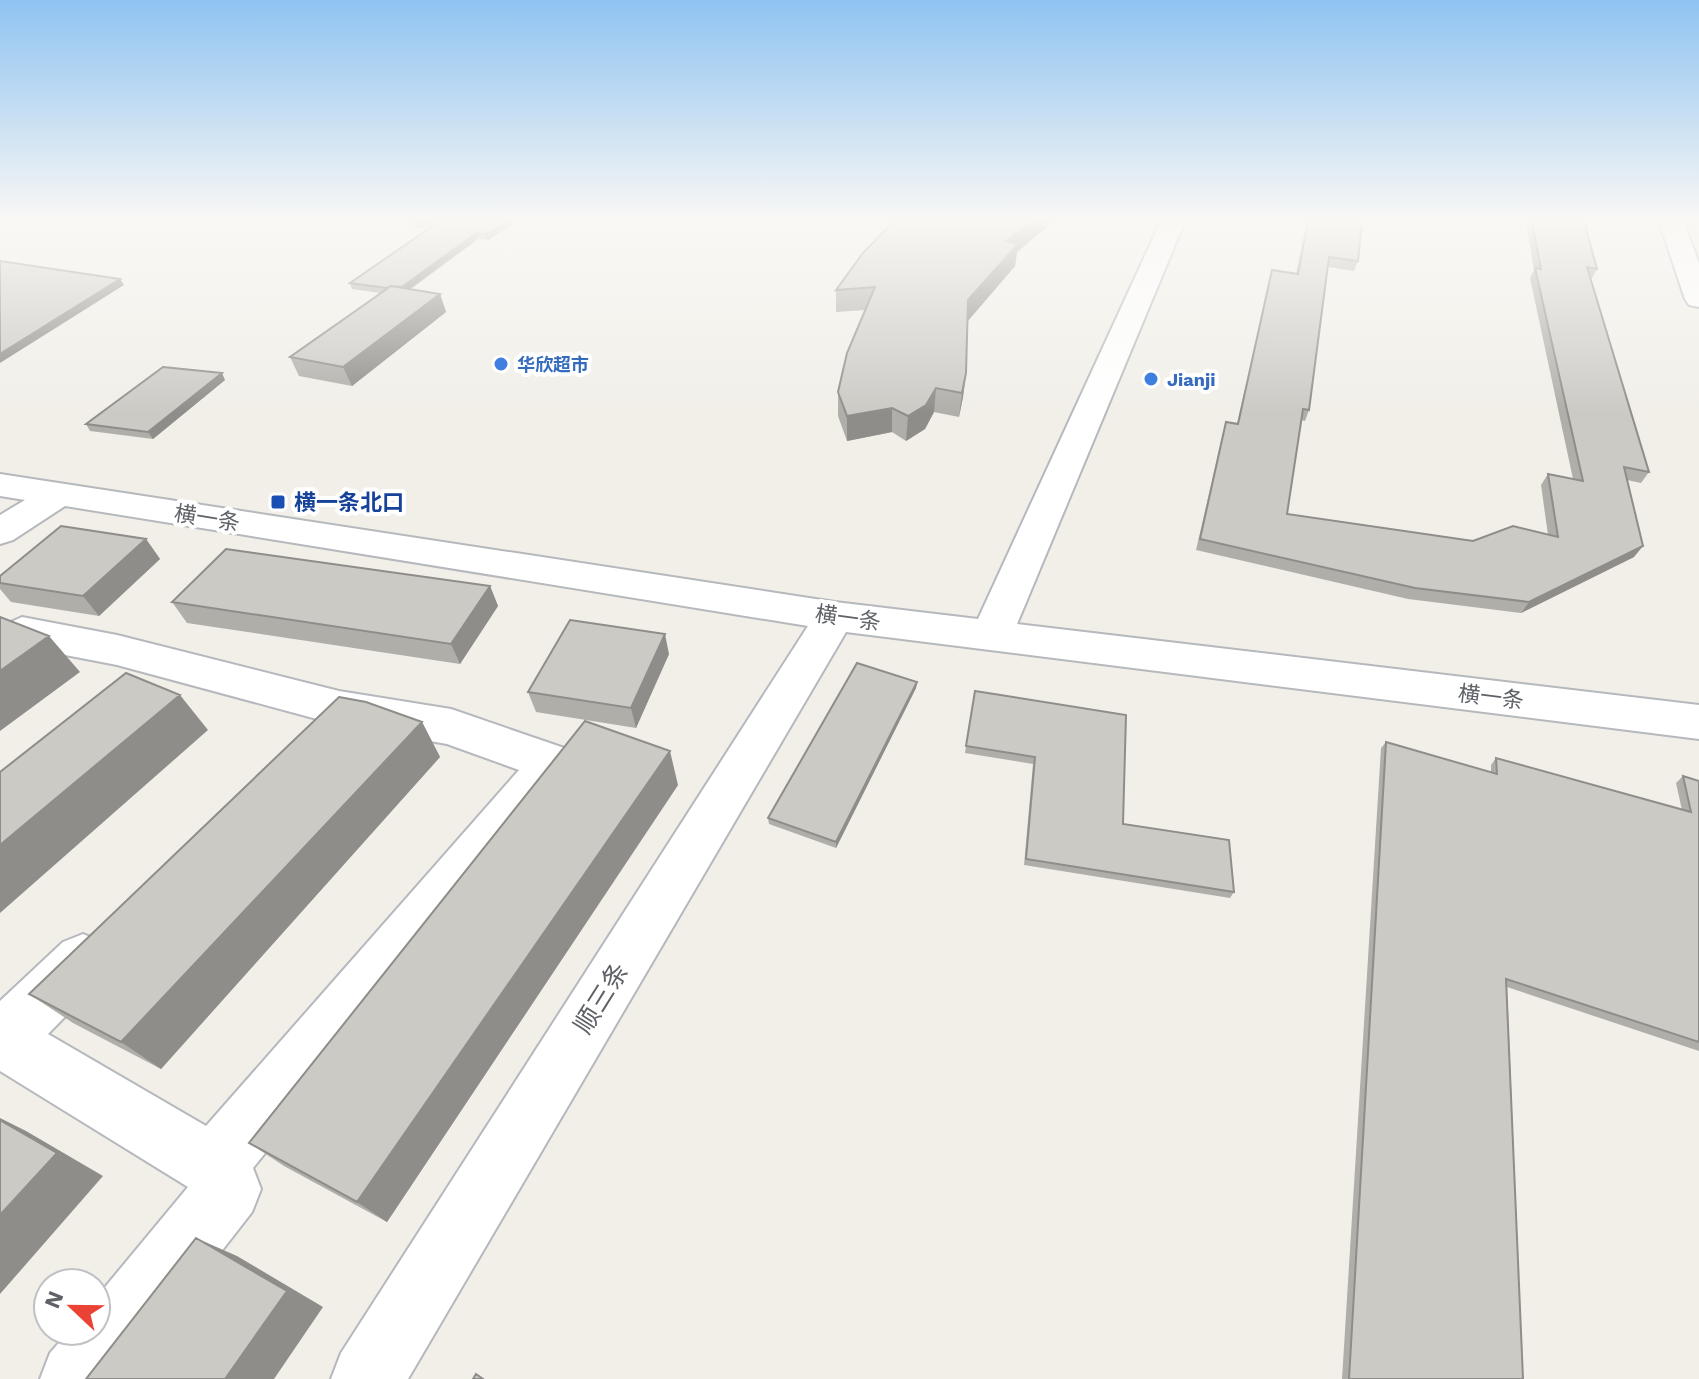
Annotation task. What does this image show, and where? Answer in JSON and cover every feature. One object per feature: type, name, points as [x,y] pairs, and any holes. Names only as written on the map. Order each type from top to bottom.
[{"type":"street","points":[[991,637],[1145,285]]},
{"type":"street","name":"横一条","points":[[0,485],[835,616],[1699,722]]},
{"type":"street","points":[[0,532],[59,494]]},
{"type":"street","name":"顺三条","points":[[367,1379],[835,616]]},
{"type":"street","points":[[0,648],[22,632],[117,650],[322,725],[451,727],[553,763],[213,1166]]},
{"type":"street","points":[[76,1379],[229,1189],[213,1166],[1,1039],[114,929]]},
{"type":"building","points":[[0,285],[110,285],[0,354]]},
{"type":"building","points":[[367,285],[404,285],[387,288]]},
{"type":"building","points":[[839,285],[981,285],[968,300],[966,373],[962,393],[936,388],[926,405],[908,416],[892,408],[847,416],[838,392],[847,353],[875,287],[836,290]]},
{"type":"building","points":[[1269,285],[1325,285],[1309,410],[1303,409],[1287,514],[1473,541],[1513,526],[1558,537],[1548,474],[1583,481],[1539,285],[1593,285],[1649,472],[1624,467],[1643,546],[1529,602],[1415,588],[1200,539],[1226,422],[1238,424]]},
{"type":"building","points":[[391,286],[440,294],[343,367],[290,357]]},
{"type":"building","points":[[163,367],[222,373],[148,432],[86,424]]},
{"type":"building","points":[[61,526],[146,539],[83,596],[0,583],[0,576]]},
{"type":"building","points":[[226,549],[490,586],[451,644],[172,602]]},
{"type":"building","points":[[0,617],[49,636],[0,671]]},
{"type":"building","points":[[570,620],[665,634],[631,708],[528,692]]},
{"type":"building","points":[[857,663],[917,682],[836,842],[768,818]]},
{"type":"building","points":[[126,673],[180,695],[0,845],[0,772]]},
{"type":"building","points":[[975,691],[1126,715],[1123,824],[1229,840],[1234,892],[1026,859],[1035,757],[966,746]]},
{"type":"building","points":[[339,697],[366,702],[422,722],[121,1042],[29,994]]},
{"type":"building","points":[[585,721],[670,751],[357,1202],[249,1143]]},
{"type":"building","points":[[1386,742],[1497,774],[1496,758],[1691,812],[1683,776],[1699,781],[1699,1042],[1506,979],[1523,1379],[1349,1379]]},
{"type":"building","points":[[0,1120],[57,1153],[0,1215]]},
{"type":"building","points":[[196,1238],[287,1291],[225,1379],[86,1379]]},
{"type":"place","name":"华欣超市","points":[[501,364]]},
{"type":"place","name":"Jianji","points":[[1151,379]]},
{"type":"place","name":"横一条北口","points":[[278,502]]}]
